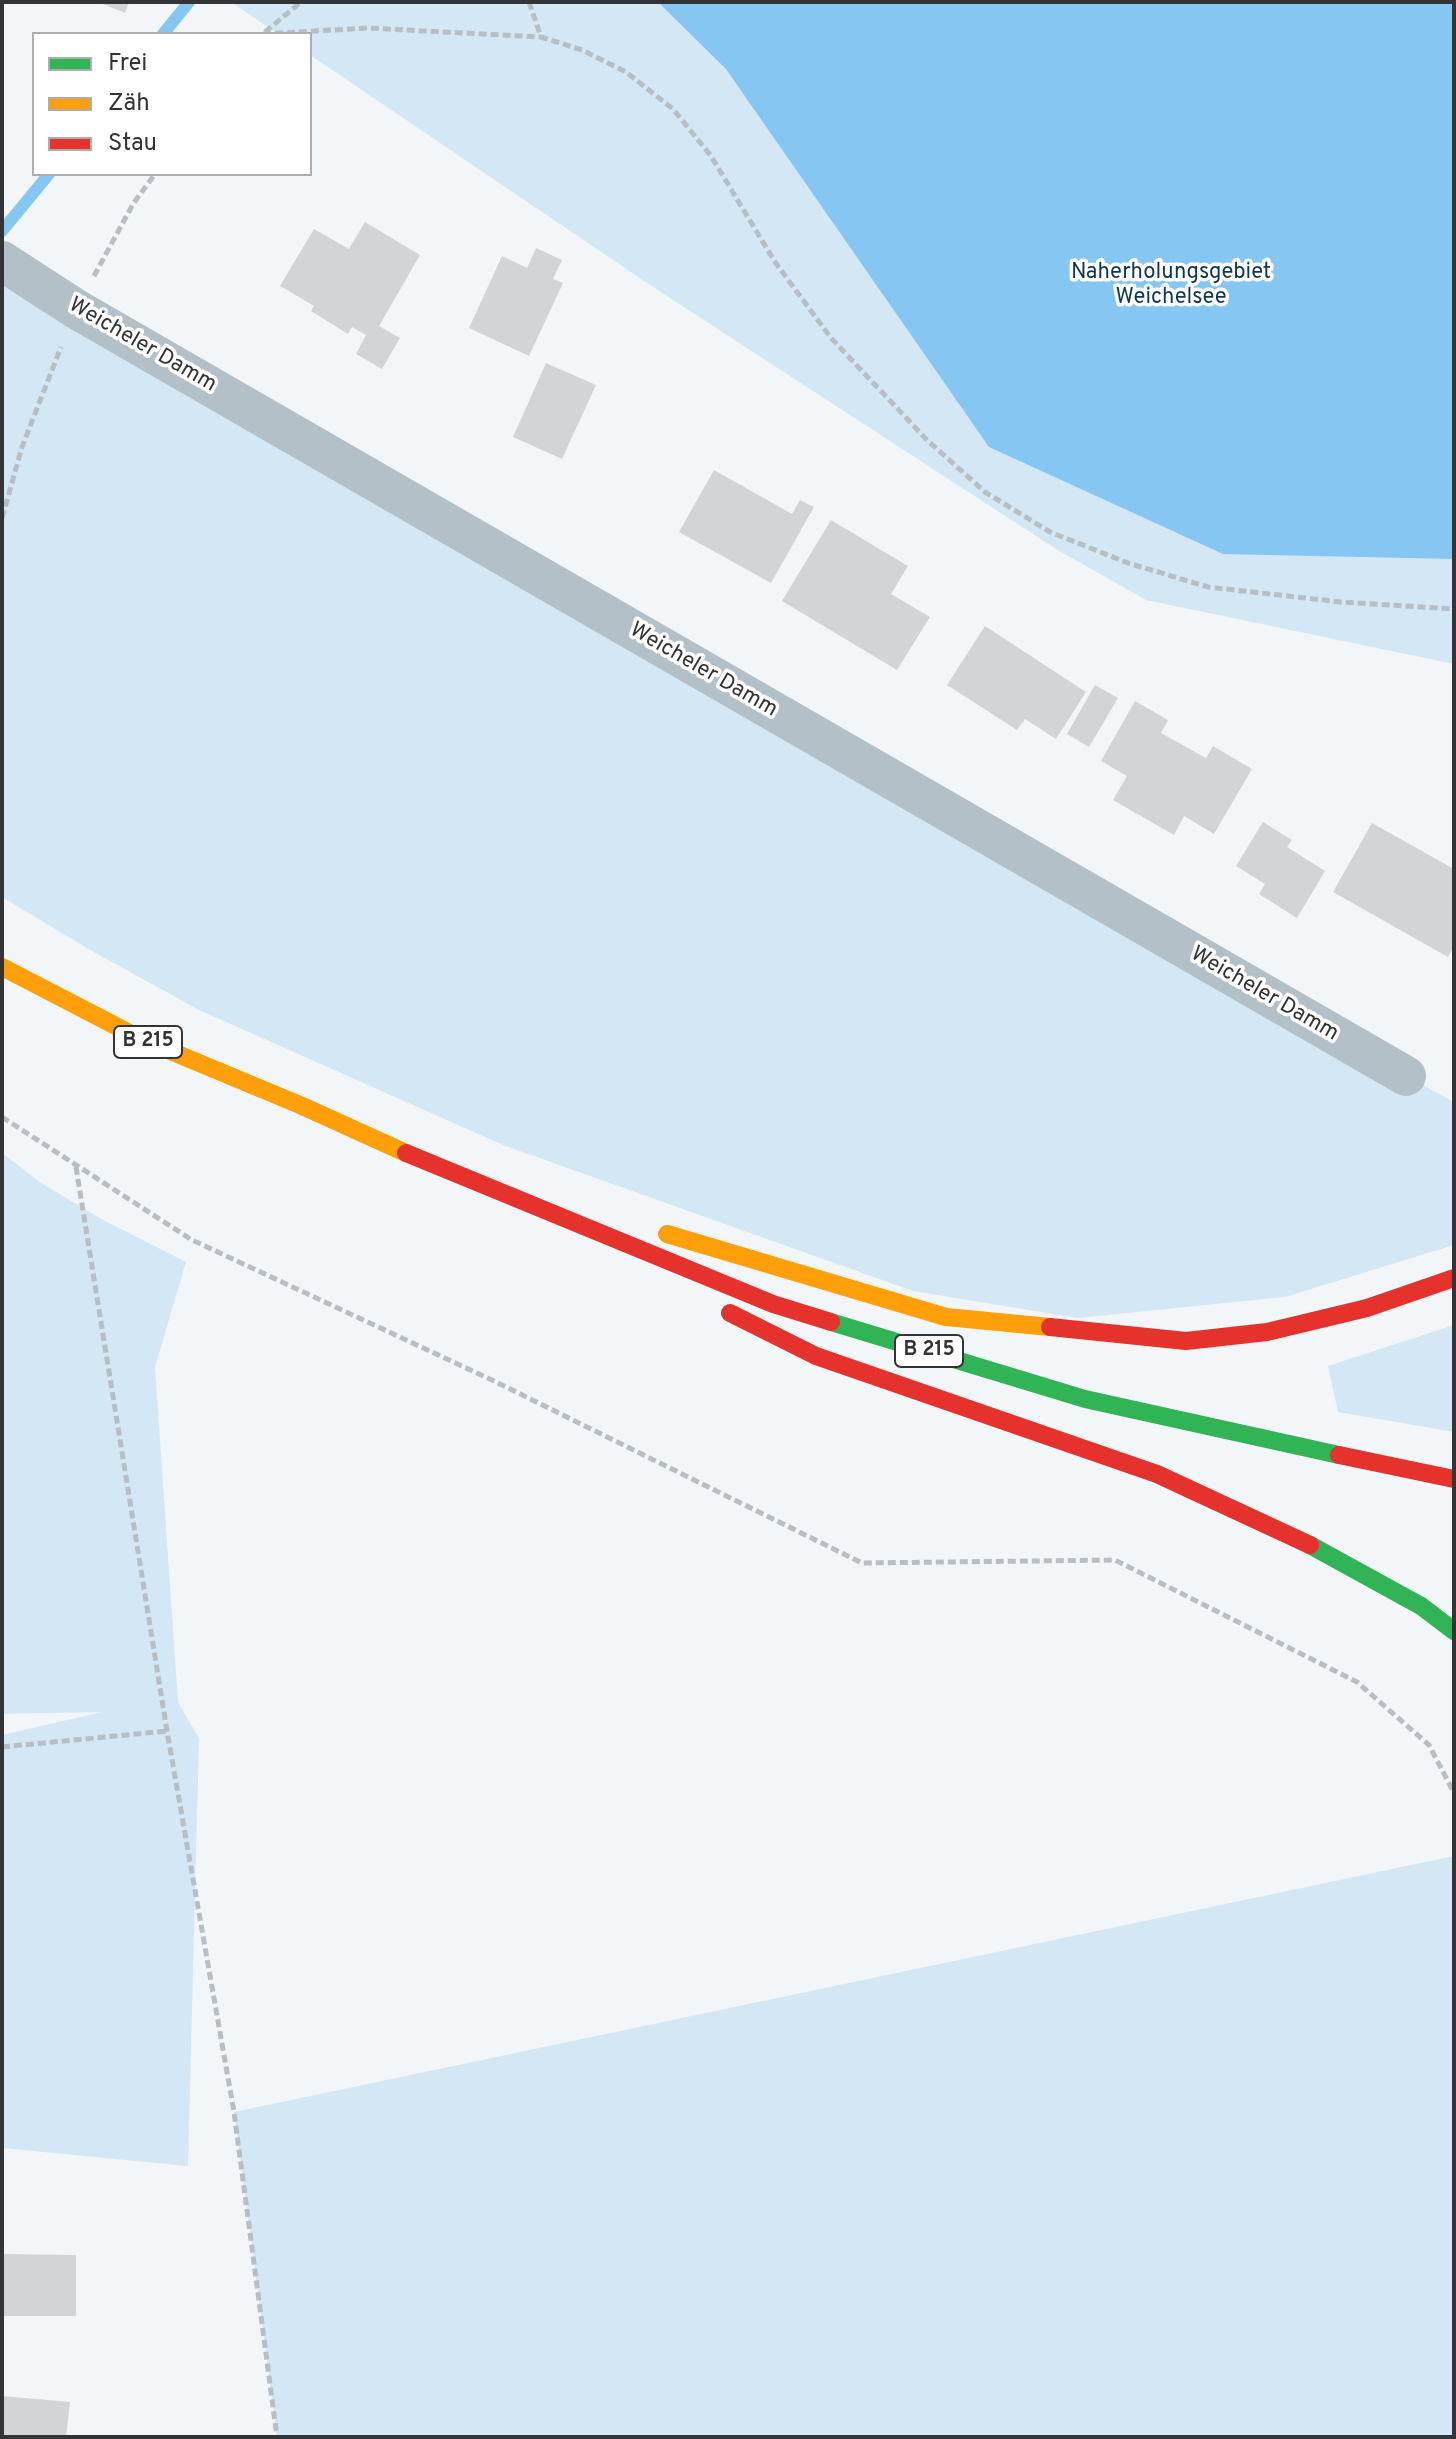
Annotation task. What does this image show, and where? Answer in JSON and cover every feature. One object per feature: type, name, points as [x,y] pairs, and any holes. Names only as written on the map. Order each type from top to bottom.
[{"type":"main road","name":"B 215","points":[[2,967],[139,1038],[424,1161],[773,1304],[1085,1399],[1454,1479]]},
{"type":"main road","points":[[424,1161],[603,1214]]},
{"type":"main road","points":[[424,1161],[648,1272]]},
{"type":"main road","points":[[647,1228],[946,1317],[1186,1341],[1267,1332],[1324,1319],[1367,1308],[1454,1278]]},
{"type":"main road","points":[[718,1307],[816,1356],[1157,1474],[1309,1544],[1421,1606],[1454,1631]]},
{"type":"street","name":"Weicheler Damm","points":[[10,266],[76,309],[1406,1076]]},
{"type":"path","points":[[265,32],[301,2]]},
{"type":"path","points":[[529,2],[541,37]]},
{"type":"path","points":[[298,32],[368,28],[541,37],[582,50],[626,72],[673,109],[711,156],[775,262],[831,338],[927,440],[985,492],[1050,532],[1128,563],[1208,587],[1341,602],[1454,609]]},
{"type":"path","points":[[2,518],[22,447]]},
{"type":"path","points":[[2,1117],[192,1240],[494,1381],[862,1563],[1115,1560],[1357,1682],[1429,1745],[1454,1793]]},
{"type":"path","points":[[76,1167],[167,1731],[234,2112],[277,2437]]},
{"type":"path","points":[[2,1747],[167,1731]]},
{"type":"green space","name":"Naherholungsgebiet Weichelsee","points":[[231,2],[1454,2],[1454,664],[1146,600],[1056,549],[650,285],[312,56],[312,32],[275,32]]},
{"type":"green space","points":[[2,261],[1454,1102],[1454,1245],[1285,1297],[1077,1318],[913,1291],[503,1145],[199,1010],[2,897]]},
{"type":"green space","points":[[2,1153],[41,1183],[105,1221],[186,1262],[155,1367],[178,1702],[199,1738],[188,2166],[2,2148],[2,1735],[102,1712],[2,1714]]},
{"type":"green space","points":[[1454,1325],[1454,1432],[1338,1412],[1328,1366]]},
{"type":"green space","points":[[1454,1856],[1454,2437],[277,2437],[234,2112]]},
{"type":"water","name":"Naherholungsgebiet Weichelsee","points":[[658,2],[1454,2],[1454,559],[1223,554],[989,447],[726,69]]},
{"type":"building","points":[[98,2],[129,2],[125,13]]},
{"type":"building","points":[[365,222],[420,255],[379,326],[400,338],[382,369],[356,354],[366,335],[352,327],[348,334],[311,311],[314,306],[280,286],[314,229],[349,249]]},
{"type":"building","points":[[536,248],[562,260],[553,279],[563,283],[529,356],[469,328],[502,256],[527,268]]},
{"type":"building","points":[[546,363],[596,385],[562,459],[513,437]]},
{"type":"building","points":[[714,470],[792,514],[800,500],[814,507],[771,583],[679,532]]},
{"type":"building","points":[[831,520],[908,566],[891,594],[930,617],[897,670],[782,601]]},
{"type":"building","points":[[985,626],[1086,692],[1056,739],[1025,719],[1017,730],[947,685]]},
{"type":"building","points":[[1095,685],[1118,698],[1089,747],[1067,734]]},
{"type":"building","points":[[1135,701],[1168,720],[1161,733],[1206,758],[1213,746],[1252,769],[1214,834],[1184,816],[1174,835],[1113,800],[1127,776],[1101,761]]},
{"type":"building","points":[[1263,822],[1292,840],[1287,847],[1325,871],[1297,918],[1259,894],[1265,884],[1236,866]]},
{"type":"building","points":[[1372,823],[1454,869],[1454,946],[1448,957],[1333,892]]},
{"type":"building","points":[[2,2254],[76,2255],[76,2316],[2,2316]]},
{"type":"building","points":[[2,2396],[70,2402],[66,2437],[2,2437]]},
{"type":"waterway","points":[[165,32],[189,2]]},
{"type":"waterway","points":[[2,231],[47,176]]},
{"type":"traffic: fast","points":[[831,1322],[1085,1399],[1339,1455]]},
{"type":"traffic: fast","points":[[1310,1545],[1421,1606],[1454,1631]]},
{"type":"traffic: slow","points":[[2,967],[139,1038],[406,1153]]},
{"type":"traffic: slow","points":[[667,1234],[946,1317],[1050,1327]]},
{"type":"traffic: jam","points":[[406,1153],[773,1304],[831,1322]]},
{"type":"traffic: jam","points":[[1050,1327],[1186,1341],[1267,1332],[1367,1308],[1454,1278]]},
{"type":"traffic: jam","points":[[730,1313],[816,1356],[1157,1474],[1310,1545]]},
{"type":"traffic: jam","points":[[1339,1455],[1454,1479]]}]
